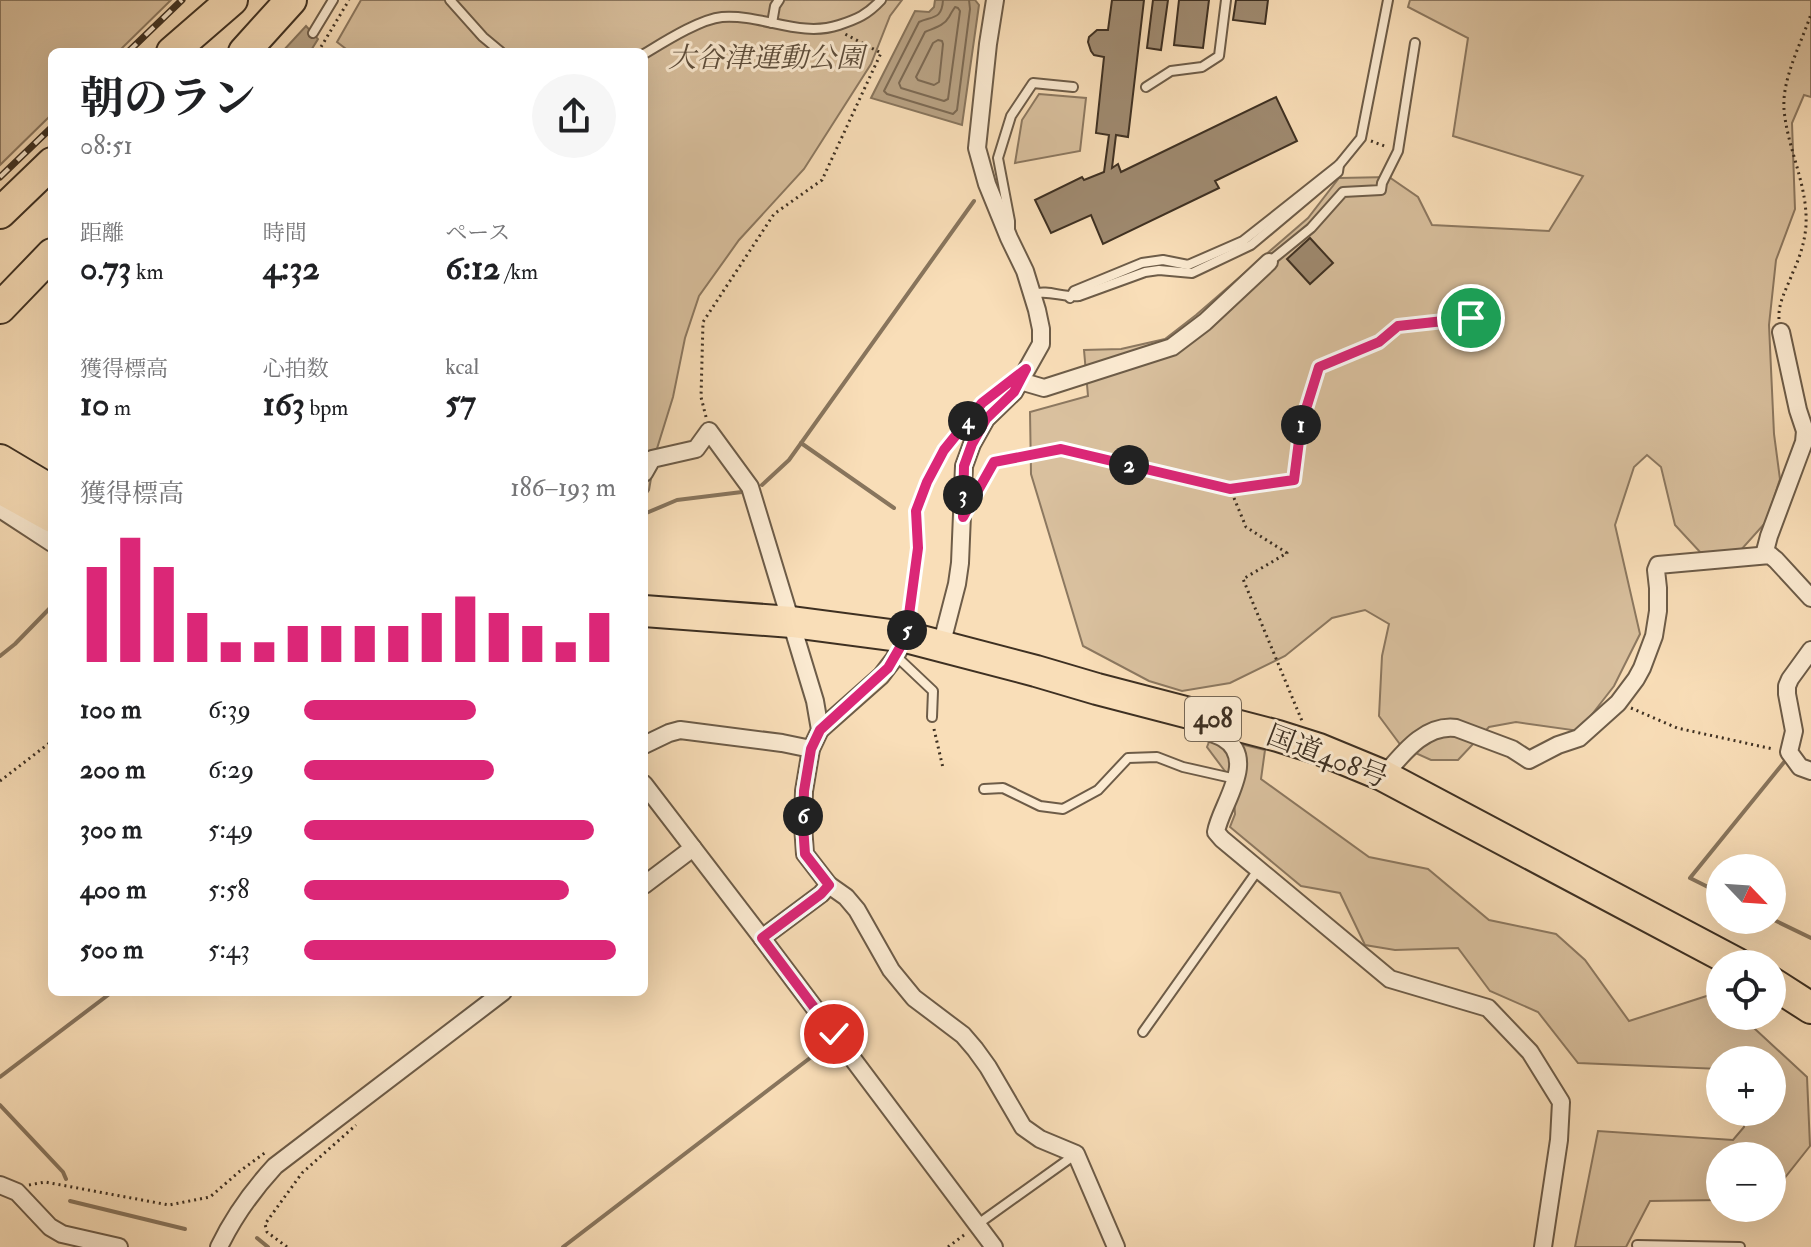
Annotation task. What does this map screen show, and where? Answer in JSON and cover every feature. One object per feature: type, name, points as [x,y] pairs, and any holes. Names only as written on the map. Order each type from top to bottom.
[{"type":"highway","points":[[177,48],[232,0]]},
{"type":"highway","points":[[248,48],[291,0]]},
{"type":"highway","points":[[0,213],[48,167]]},
{"type":"highway","points":[[0,308],[48,258]]},
{"type":"highway","points":[[0,460],[48,489]]},
{"type":"highway","points":[[0,488],[48,515]]},
{"type":"highway","name":"国道408号","points":[[648,611],[792,622],[901,646],[941,646],[1313,747],[1382,775],[1712,950]]},
{"type":"highway","points":[[1786,992],[1811,1008]]},
{"type":"street","points":[[941,646],[959,573],[964,466],[986,419],[1014,392],[1041,344],[1041,329],[1025,271],[987,184],[977,148],[995,0]]},
{"type":"street","points":[[1023,375],[1044,388],[1172,347],[1205,322],[1269,262]]},
{"type":"street","points":[[1764,555],[1808,432],[1798,410],[1781,332]]},
{"type":"street","points":[[648,466],[652,459],[696,449],[709,431],[750,487],[815,701],[820,730]]},
{"type":"street","points":[[0,509],[48,540]]},
{"type":"street","points":[[1382,775],[1417,740],[1446,727],[1501,745],[1529,760],[1579,738],[1618,703],[1642,668],[1654,636],[1658,611],[1658,565],[1770,555],[1811,598]]},
{"type":"street","points":[[901,646],[881,676],[820,730],[811,749],[804,791],[805,854],[829,885],[852,903],[891,970],[914,998],[963,1035],[975,1049],[1023,1127],[1040,1139],[1076,1154],[1116,1247]]},
{"type":"street","points":[[1811,650],[1787,686],[1794,731],[1789,752],[1800,767],[1811,771]]},
{"type":"street","points":[[1097,689],[1223,738],[1233,745],[1239,763],[1216,832],[1222,839],[1390,979],[1488,1008],[1530,1052],[1561,1102],[1559,1140],[1543,1247]]},
{"type":"street","points":[[648,743],[680,730],[811,749]]},
{"type":"street","points":[[648,789],[994,1247]]},
{"type":"street","points":[[648,882],[693,848]]},
{"type":"street","points":[[762,938],[829,885]]},
{"type":"street","points":[[219,1247],[254,1188],[275,1166],[498,996]]},
{"type":"street","points":[[0,1185],[17,1192],[50,1227],[62,1234],[119,1247]]},
{"type":"lane","points":[[313,33],[333,0]]},
{"type":"lane","points":[[450,0],[496,48]]},
{"type":"lane","points":[[772,23],[779,0]]},
{"type":"lane","points":[[648,52],[708,20],[721,17],[829,29],[857,19],[881,0]]},
{"type":"lane","points":[[1146,87],[1171,71],[1202,67],[1219,56],[1226,0]]},
{"type":"lane","points":[[1032,294],[1041,291],[1070,298],[1074,291],[1142,263],[1163,260],[1188,265],[1243,241],[1339,165],[1361,138],[1388,0]]},
{"type":"lane","points":[[1269,262],[1311,228],[1343,192],[1381,190],[1398,151],[1415,43]]},
{"type":"lane","points":[[1009,238],[1010,221],[998,158],[1011,116],[1033,83],[1073,87]]},
{"type":"lane","points":[[932,717],[933,691],[901,646],[918,548],[916,511],[944,450],[982,403],[1023,375]]},
{"type":"lane","points":[[963,517],[994,462],[1061,449],[1230,489]]},
{"type":"lane","points":[[984,789],[1003,788],[1040,806],[1063,809],[1098,790],[1128,758],[1157,757],[1183,767],[1236,779]]},
{"type":"lane","points":[[1143,1032],[1259,869]]},
{"type":"lane","points":[[977,1225],[1076,1154]]},
{"type":"lane","points":[[1637,1245],[1740,1247]]},
{"type":"path","points":[[320,48],[349,0]]},
{"type":"path","points":[[1781,332],[1778,314],[1804,242],[1806,220],[1802,185],[1784,108],[1787,81],[1811,14]]},
{"type":"path","points":[[709,431],[701,397],[703,322],[774,214],[822,180],[881,53],[843,33],[838,25]]},
{"type":"path","points":[[1361,138],[1398,151]]},
{"type":"path","points":[[1313,747],[1243,579],[1287,553],[1246,527],[1230,489],[1294,480],[1301,425],[1319,367],[1379,342],[1398,326],[1471,318]]},
{"type":"path","points":[[1618,703],[1677,728],[1789,752]]},
{"type":"path","points":[[932,717],[943,768]]},
{"type":"path","points":[[0,781],[48,744]]},
{"type":"path","points":[[287,1247],[267,1232],[265,1224],[302,1173],[354,1128],[358,1121],[351,1108]]},
{"type":"path","points":[[17,1192],[28,1185],[45,1182],[169,1205],[210,1197],[265,1152]]},
{"type":"path","points":[[948,1247],[977,1225]]},
{"type":"green space","points":[[0,0],[171,0],[122,48],[48,48],[48,118],[0,165]]},
{"type":"green space","name":"大谷津運動公園","points":[[361,0],[902,0],[890,16],[871,64],[804,169],[739,240],[699,296],[685,338],[648,491],[648,48],[345,48],[337,42]]},
{"type":"green space","points":[[1410,0],[1811,0],[1811,97],[1804,95],[1792,123],[1795,209],[1776,260],[1769,325],[1774,434],[1780,479],[1766,522],[1740,551],[1713,566],[1675,525],[1661,467],[1647,455],[1634,467],[1615,525],[1640,634],[1614,686],[1579,731],[1516,722],[1489,727],[1458,760],[1431,760],[1402,747],[1379,716],[1382,656],[1389,624],[1365,610],[1332,618],[1285,656],[1230,683],[1182,691],[1149,681],[1083,646],[1031,474],[1030,412],[1088,396],[1084,350],[1121,349],[1165,339],[1308,218],[1339,178],[1389,177],[1418,197],[1432,225],[1549,231],[1583,176],[1453,136],[1468,38],[1408,7]]},
{"type":"green space","points":[[1039,94],[1086,98],[1080,151],[1015,163],[1022,120]]},
{"type":"green space","points":[[1211,737],[1265,750],[1261,779],[1369,857],[1428,869],[1489,920],[1556,934],[1585,960],[1629,1021],[1706,996],[1706,1030],[1756,1030],[1773,1046],[1706,1046],[1706,1068],[1578,1063],[1538,1012],[1490,991],[1458,948],[1395,950],[1365,945],[1340,893],[1301,886],[1230,827],[1235,814],[1233,782],[1207,747]]},
{"type":"green space","points":[[1786,1058],[1807,1077],[1810,1146],[1786,1176],[1786,1142],[1706,1142],[1706,1200],[1650,1201],[1626,1247],[1575,1247],[1598,1131],[1733,1140],[1744,1127],[1786,1126]]},
{"type":"water","points":[[935,0],[975,0],[979,5],[962,125],[871,98],[915,11],[929,12]]},
{"type":"water","points":[[306,26],[318,39],[312,48],[286,48]]},
{"type":"building","points":[[1112,0],[1144,0],[1128,137],[1116,135],[1112,168],[1118,164],[1121,172],[1276,97],[1297,141],[1215,181],[1219,188],[1103,244],[1091,215],[1051,233],[1035,200],[1082,177],[1084,180],[1104,172],[1109,135],[1096,133],[1104,57],[1094,55],[1088,42],[1097,30],[1108,30]]},
{"type":"building","points":[[1153,0],[1168,0],[1161,50],[1147,48]]},
{"type":"building","points":[[1179,0],[1209,0],[1203,48],[1174,45]]},
{"type":"building","points":[[1236,0],[1268,0],[1265,24],[1233,20]]},
{"type":"building","points":[[1310,238],[1333,263],[1310,284],[1287,259]]},
{"type":"waterway","points":[[762,485],[789,460],[974,201]]},
{"type":"waterway","points":[[801,443],[894,508]]},
{"type":"waterway","points":[[648,512],[677,500],[742,492]]},
{"type":"waterway","points":[[0,656],[48,610]]},
{"type":"waterway","points":[[1709,854],[1785,761]]},
{"type":"waterway","points":[[1706,858],[1690,878],[1706,886]]},
{"type":"waterway","points":[[1786,926],[1811,938]]},
{"type":"waterway","points":[[0,1077],[107,996]]},
{"type":"waterway","points":[[563,1247],[827,1045]]},
{"type":"waterway","points":[[0,1105],[63,1172],[66,1179]]},
{"type":"waterway","points":[[70,1201],[185,1229]]},
{"type":"waterway","points":[[257,1238],[268,1247]]},
{"type":"railway","points":[[132,48],[182,0]]},
{"type":"railway","points":[[0,177],[48,131]]},
{"type":"route","points":[[834,1034],[762,938],[829,885],[805,854],[804,791],[811,749],[820,730],[888,668],[906,637],[918,548],[916,511],[944,450],[982,403],[1026,369],[1014,392],[986,419],[972,444],[964,466],[963,517],[994,462],[1061,449],[1230,489],[1294,480],[1301,425],[1319,367],[1379,342],[1398,326],[1471,318]]}]
